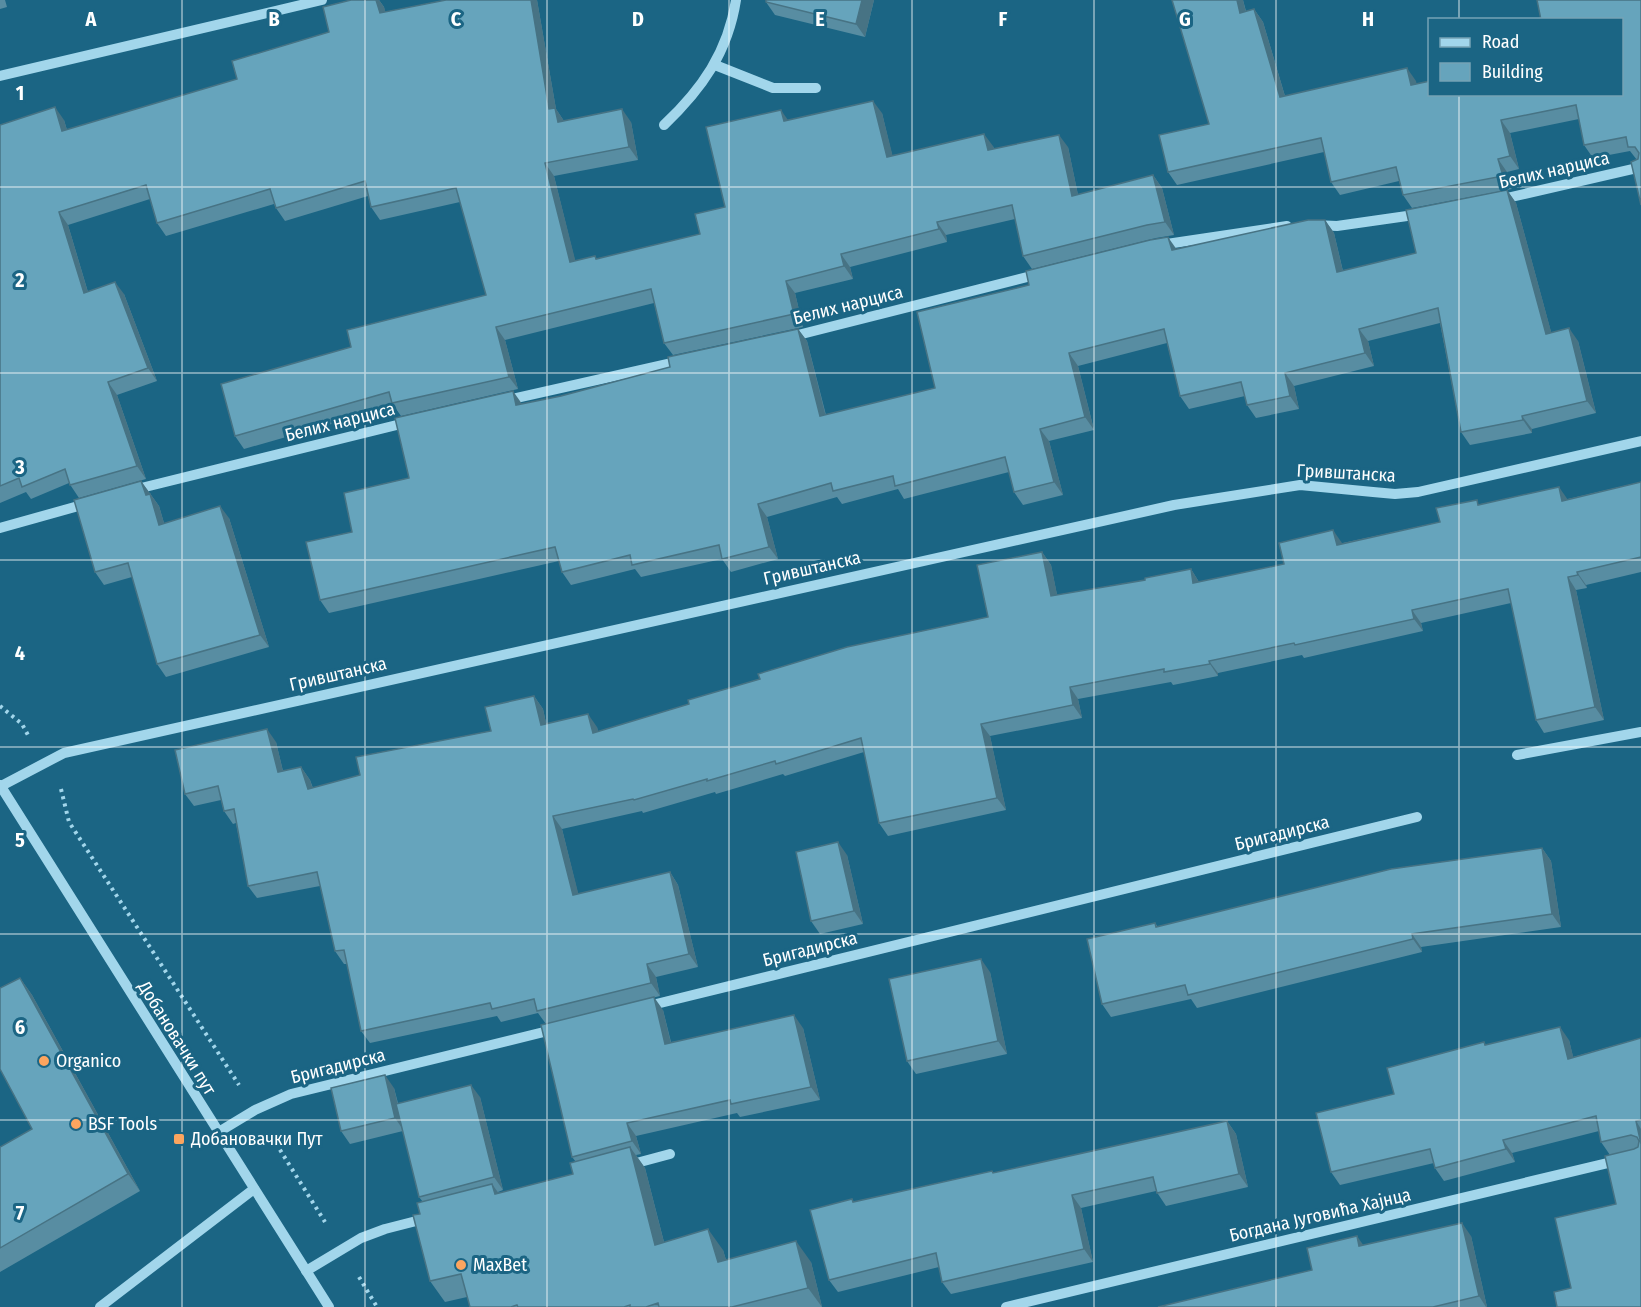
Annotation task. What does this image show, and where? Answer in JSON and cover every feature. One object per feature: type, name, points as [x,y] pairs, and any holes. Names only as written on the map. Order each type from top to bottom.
[{"type":"street","points":[[0,76],[322,0]]},
{"type":"street","points":[[664,124],[685,105],[715,65],[732,24],[736,0]]},
{"type":"street","points":[[715,65],[773,88],[816,88]]},
{"type":"street","name":"Белих нарциса","points":[[1487,202],[1641,167]]},
{"type":"street","points":[[1148,248],[1299,224],[1337,226],[1435,212]]},
{"type":"street","name":"Белих нарциса","points":[[783,339],[1048,272]]},
{"type":"street","points":[[496,402],[691,359]]},
{"type":"street","name":"Белих нарциса","points":[[120,494],[416,421]]},
{"type":"street","name":"Гривштанска","points":[[0,786],[44,762],[76,750],[1174,505],[1300,485],[1395,494],[1418,492],[1641,441]]},
{"type":"street","points":[[0,528],[98,500]]},
{"type":"street","points":[[1517,755],[1641,732]]},
{"type":"street","name":"Добановачки пут","points":[[0,786],[329,1307]]},
{"type":"street","name":"Бригадирска","points":[[636,1009],[1417,817]]},
{"type":"street","name":"Бригадирска","points":[[217,1133],[255,1110],[291,1094],[568,1026]]},
{"type":"street","points":[[613,1169],[670,1154]]},
{"type":"street","name":"Богдана Југовића Хајнца","points":[[1006,1307],[1641,1155]]},
{"type":"street","points":[[100,1307],[254,1189]]},
{"type":"street","points":[[306,1271],[341,1249],[385,1229],[442,1214]]},
{"type":"path","points":[[0,706],[22,724],[61,790],[69,822],[255,1110],[377,1307]]},
{"type":"building","points":[[351,0],[376,0],[380,13],[446,0],[531,0],[549,109],[555,108],[558,122],[622,109],[629,147],[545,163],[570,262],[595,256],[596,259],[700,234],[695,214],[725,207],[706,127],[781,110],[784,121],[873,101],[887,157],[984,134],[988,150],[1059,135],[1072,196],[1153,175],[1165,222],[1023,256],[1012,205],[937,222],[939,229],[841,254],[844,266],[786,281],[794,314],[664,343],[651,289],[496,327],[509,377],[392,403],[389,392],[235,436],[221,384],[351,347],[347,330],[486,295],[456,188],[371,207],[365,181],[276,208],[270,189],[157,223],[146,185],[59,212],[84,293],[115,282],[148,368],[108,382],[137,466],[70,485],[65,469],[22,487],[19,478],[0,486],[0,125],[55,107],[62,131],[237,79],[232,61],[329,32],[323,7]]},
{"type":"building","points":[[766,0],[862,0],[856,24],[766,2]]},
{"type":"building","points":[[1172,0],[1237,0],[1240,13],[1254,9],[1280,97],[1407,68],[1411,85],[1428,81],[1428,96],[1623,96],[1623,18],[1541,18],[1537,0],[1641,0],[1641,205],[1631,162],[1638,159],[1639,153],[1635,147],[1628,147],[1626,137],[1584,145],[1576,105],[1501,120],[1510,156],[1498,159],[1503,176],[1403,195],[1396,167],[1331,182],[1321,138],[1168,172],[1159,135],[1209,124]]},
{"type":"building","points":[[1507,190],[1546,334],[1569,328],[1587,401],[1522,416],[1523,420],[1461,432],[1438,308],[1359,329],[1365,353],[1285,373],[1290,396],[1247,405],[1241,382],[1180,396],[1164,329],[1069,353],[1085,417],[1040,429],[1054,482],[1014,492],[1005,457],[895,486],[893,476],[833,491],[831,483],[758,504],[769,547],[722,559],[719,545],[632,565],[630,555],[562,572],[555,547],[320,600],[306,542],[352,532],[344,493],[409,478],[395,418],[513,391],[516,405],[561,396],[670,367],[668,357],[798,329],[820,416],[935,388],[917,312],[1029,285],[1026,271],[1150,240],[1168,237],[1172,250],[1308,220],[1325,220],[1337,272],[1416,253],[1406,210]]},
{"type":"building","points":[[141,481],[146,495],[150,494],[159,525],[220,506],[260,635],[157,664],[128,563],[95,572],[74,500]]},
{"type":"building","points":[[1641,482],[1641,557],[1577,572],[1578,575],[1568,577],[1595,707],[1536,720],[1508,589],[1412,610],[1414,619],[1209,661],[1210,664],[1164,672],[1164,669],[1070,687],[1073,705],[981,724],[997,798],[879,823],[861,738],[776,764],[775,761],[634,800],[553,816],[573,895],[670,872],[689,954],[647,964],[651,983],[537,1011],[534,999],[492,1009],[490,1003],[361,1031],[344,950],[335,951],[317,872],[248,886],[234,809],[224,811],[218,786],[185,794],[175,750],[267,729],[278,772],[301,767],[308,789],[360,775],[356,757],[491,731],[485,707],[534,696],[541,725],[588,714],[593,733],[689,704],[688,700],[760,679],[758,674],[847,647],[988,617],[977,565],[1042,552],[1051,596],[1145,580],[1145,578],[1191,569],[1193,583],[1284,564],[1279,543],[1333,530],[1337,545],[1440,522],[1436,508],[1477,500],[1478,505],[1559,487],[1562,501]]},
{"type":"building","points":[[838,842],[854,911],[811,921],[796,852]]},
{"type":"building","points":[[1542,848],[1552,914],[1412,934],[1413,939],[1188,995],[1185,985],[1102,1004],[1087,939],[1155,923],[1156,927],[1391,869]]},
{"type":"building","points":[[981,959],[998,1041],[907,1061],[889,979]]},
{"type":"building","points":[[20,978],[128,1174],[0,1248],[0,1147],[32,1129],[0,1069],[0,988]]},
{"type":"building","points":[[654,997],[665,1044],[794,1015],[811,1087],[731,1104],[730,1100],[627,1123],[632,1141],[572,1157],[541,1025]]},
{"type":"building","points":[[1560,1027],[1568,1059],[1641,1038],[1641,1120],[1636,1121],[1641,1144],[1641,1307],[1557,1307],[1554,1292],[1571,1288],[1555,1218],[1616,1204],[1605,1156],[1638,1147],[1637,1137],[1631,1135],[1601,1142],[1596,1116],[1503,1140],[1506,1149],[1435,1168],[1430,1149],[1331,1172],[1316,1113],[1394,1094],[1387,1068],[1484,1042],[1485,1045]]},
{"type":"building","points":[[385,1075],[395,1118],[341,1131],[331,1088]]},
{"type":"building","points":[[471,1085],[494,1177],[419,1197],[396,1104]]},
{"type":"building","points":[[1227,1121],[1239,1174],[1157,1193],[1153,1177],[1072,1195],[1084,1249],[942,1282],[936,1253],[829,1280],[810,1210],[852,1199],[853,1202],[992,1171],[993,1173]]},
{"type":"building","points":[[630,1147],[655,1245],[708,1229],[718,1262],[796,1241],[808,1288],[732,1307],[659,1307],[658,1303],[646,1307],[630,1307],[630,1305],[624,1307],[518,1307],[517,1305],[470,1307],[461,1274],[430,1281],[413,1215],[420,1214],[417,1203],[492,1184],[495,1194],[573,1174],[570,1163]]},
{"type":"building","points":[[1462,1223],[1479,1296],[1433,1307],[1158,1307],[1312,1270],[1307,1248],[1357,1236],[1359,1246]]},
{"type":"place","name":"Organico","points":[[44,1061]]},
{"type":"place","name":"BSF Tools","points":[[76,1124]]},
{"type":"place","name":"Добановачки Пут","points":[[179,1139]]},
{"type":"place","name":"MaxBet","points":[[461,1265]]}]
